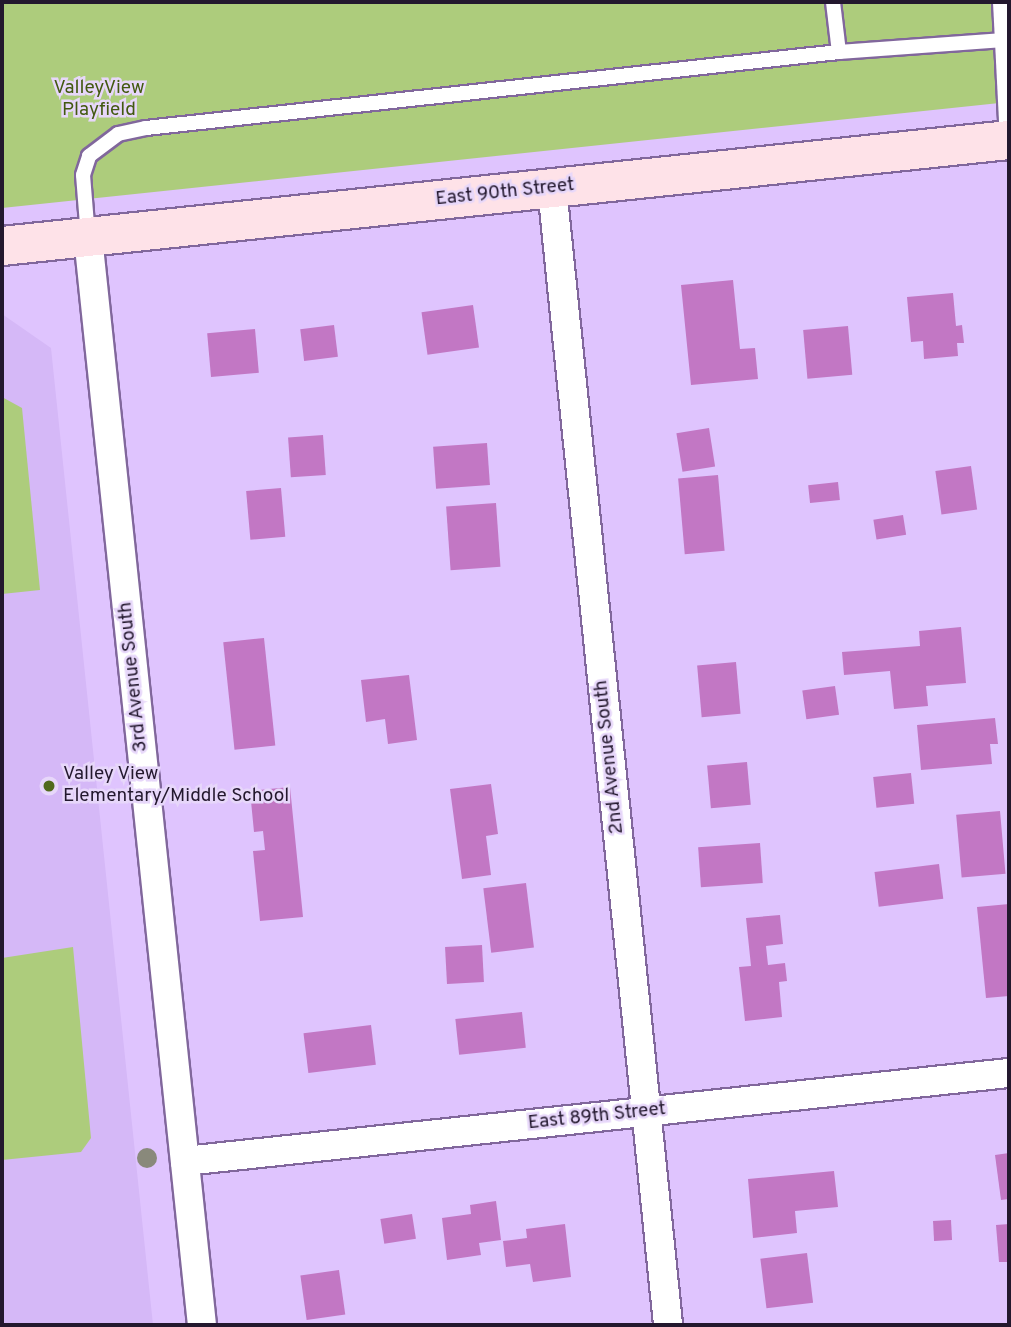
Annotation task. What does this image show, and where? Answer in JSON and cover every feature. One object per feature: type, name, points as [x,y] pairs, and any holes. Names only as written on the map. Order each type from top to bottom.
[{"type":"street","name":"East 90th Street","points":[[2,246],[552,188],[1008,148]]},
{"type":"street","name":"2nd Avenue South","points":[[552,188],[668,1325]]},
{"type":"street","name":"3rd Avenue South","points":[[88,237],[202,1325]]},
{"type":"street","name":"East 89th Street","points":[[185,1161],[1009,1073]]},
{"type":"lane","points":[[833,2],[839,52]]},
{"type":"lane","points":[[1000,2],[1008,148]]},
{"type":"lane","points":[[88,237],[83,175],[89,156],[118,134],[839,52],[1004,40]]},
{"type":"shaded area","name":"Valley View Elementary/Middle School","points":[[2,314],[51,348],[153,1325],[2,1325]]},
{"type":"green space","name":"ValleyView Playfield","points":[[2,2],[1009,2],[1009,102],[2,208]]},
{"type":"green space","points":[[2,397],[22,408],[40,590],[2,594]]},
{"type":"green space","points":[[73,947],[91,1138],[81,1152],[2,1160],[2,958]]},
{"type":"building","points":[[733,280],[740,349],[755,348],[758,379],[691,385],[681,285]]},
{"type":"building","points":[[953,293],[956,326],[962,325],[964,343],[957,343],[958,356],[924,359],[923,341],[911,342],[907,297]]},
{"type":"building","points":[[473,305],[479,348],[427,355],[422,312]]},
{"type":"building","points":[[334,325],[338,357],[304,361],[300,329]]},
{"type":"building","points":[[848,326],[852,375],[807,379],[803,330]]},
{"type":"building","points":[[255,329],[259,373],[211,377],[207,333]]},
{"type":"building","points":[[709,428],[715,467],[683,472],[676,433]]},
{"type":"building","points":[[323,435],[326,475],[291,477],[288,437]]},
{"type":"building","points":[[487,443],[490,485],[436,489],[433,447]]},
{"type":"building","points":[[971,466],[977,510],[941,515],[935,471]]},
{"type":"building","points":[[718,475],[725,551],[685,554],[678,478]]},
{"type":"building","points":[[838,482],[840,500],[810,503],[808,485]]},
{"type":"building","points":[[281,488],[285,537],[250,540],[246,491]]},
{"type":"building","points":[[496,503],[500,567],[451,570],[446,506]]},
{"type":"building","points":[[903,515],[906,535],[876,539],[873,520]]},
{"type":"building","points":[[961,627],[966,683],[926,686],[928,706],[894,709],[890,671],[844,675],[842,652],[920,646],[919,631]]},
{"type":"building","points":[[264,638],[275,745],[235,750],[223,642]]},
{"type":"building","points":[[736,662],[741,714],[702,717],[697,665]]},
{"type":"building","points":[[409,675],[417,740],[388,744],[385,719],[366,722],[361,680]]},
{"type":"building","points":[[835,686],[839,715],[806,719],[802,691]]},
{"type":"building","points":[[995,718],[998,744],[990,744],[992,764],[921,770],[917,725]]},
{"type":"building","points":[[747,762],[751,805],[711,808],[707,765]]},
{"type":"building","points":[[911,773],[914,804],[876,808],[873,777]]},
{"type":"building","points":[[491,784],[498,834],[486,836],[491,875],[462,879],[450,789]]},
{"type":"building","points":[[290,787],[303,917],[260,921],[253,851],[265,850],[263,831],[254,832],[250,791]]},
{"type":"building","points":[[1000,811],[1005,874],[962,878],[956,815]]},
{"type":"building","points":[[760,843],[763,883],[701,887],[698,847]]},
{"type":"building","points":[[939,864],[943,899],[879,907],[874,872]]},
{"type":"building","points":[[526,883],[534,948],[491,953],[483,888]]},
{"type":"building","points":[[1009,904],[1009,996],[986,998],[977,907]]},
{"type":"building","points":[[780,915],[783,944],[766,946],[768,965],[785,963],[787,981],[779,982],[782,1017],[745,1021],[739,967],[751,966],[746,918]]},
{"type":"building","points":[[482,945],[484,982],[447,984],[445,947]]},
{"type":"building","points":[[522,1012],[526,1048],[459,1055],[455,1019]]},
{"type":"building","points":[[371,1025],[376,1065],[308,1073],[304,1033]]},
{"type":"building","points":[[1009,1153],[1009,1199],[1001,1200],[995,1155]]},
{"type":"building","points":[[834,1171],[838,1207],[795,1211],[797,1233],[753,1238],[748,1179]]},
{"type":"building","points":[[496,1201],[501,1240],[479,1243],[481,1255],[447,1260],[442,1218],[471,1214],[470,1205]]},
{"type":"building","points":[[412,1214],[416,1239],[384,1244],[380,1219]]},
{"type":"building","points":[[951,1220],[952,1240],[934,1241],[933,1221]]},
{"type":"building","points":[[565,1224],[571,1277],[533,1282],[530,1264],[506,1267],[503,1241],[527,1238],[526,1229]]},
{"type":"building","points":[[1009,1224],[1009,1262],[999,1262],[996,1225]]},
{"type":"building","points":[[807,1253],[813,1303],[766,1308],[760,1259]]},
{"type":"building","points":[[339,1270],[345,1315],[307,1320],[300,1275]]},
{"type":"place","name":"Valley View Elementary/Middle School","points":[[49,786]]}]
